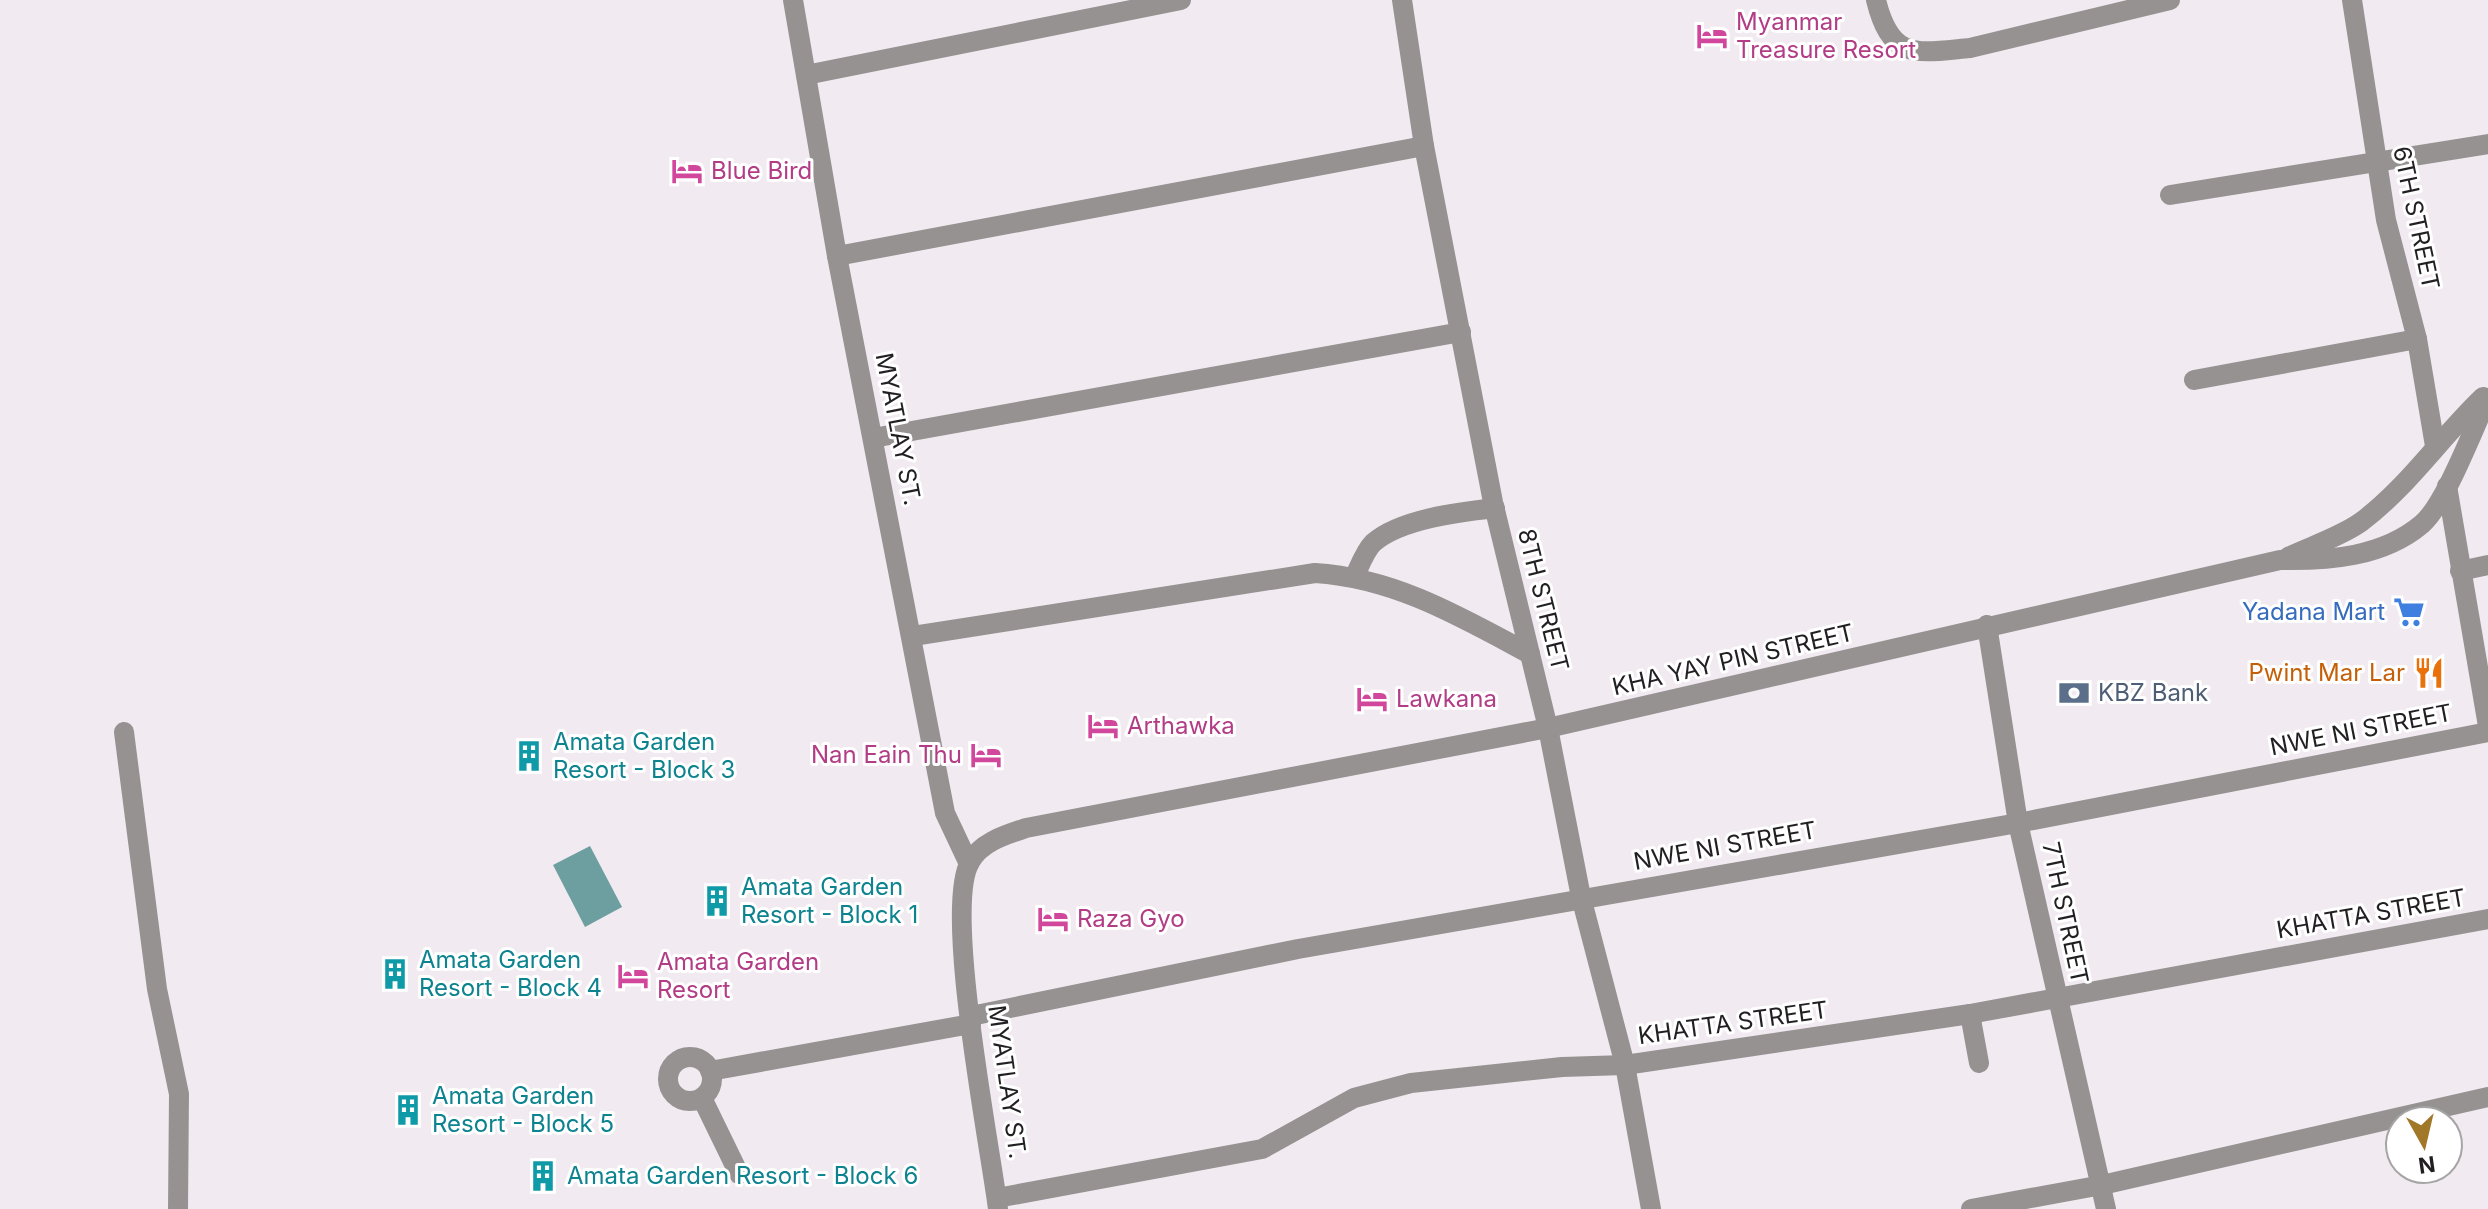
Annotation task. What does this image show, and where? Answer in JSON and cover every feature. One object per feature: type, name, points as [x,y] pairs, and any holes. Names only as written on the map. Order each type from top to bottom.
[{"type":"street","name":"MYATLAY ST.","points":[[793,0],[837,256],[945,813],[969,864],[960,914],[971,1020],[997,1204]]},
{"type":"street","points":[[806,75],[1181,0]]},
{"type":"street","name":"8TH STREET","points":[[1402,0],[1424,146],[1495,508],[1548,728],[1581,897],[1625,1065],[1651,1209]]},
{"type":"street","points":[[1876,0],[1883,30],[1895,43],[1910,49],[1970,48],[2170,0]]},
{"type":"street","name":"6TH STREET","points":[[2352,0],[2386,220],[2417,339],[2435,446]]},
{"type":"street","points":[[2170,195],[2377,165],[2488,144]]},
{"type":"street","points":[[837,256],[1424,146]]},
{"type":"street","points":[[873,438],[1461,332]]},
{"type":"street","points":[[2194,380],[2417,339]]},
{"type":"street","points":[[2280,560],[2358,524],[2391,497],[2435,446],[2488,395]]},
{"type":"street","name":"KHA YAY PIN STREET","points":[[969,864],[977,851],[1026,828],[1548,728],[2280,560],[2341,558],[2382,546],[2424,523],[2447,486],[2488,395]]},
{"type":"street","points":[[2447,486],[2488,729]]},
{"type":"street","points":[[1355,576],[1371,544],[1382,537],[1455,512],[1495,508]]},
{"type":"street","points":[[2460,571],[2488,565]]},
{"type":"street","points":[[913,636],[1315,573],[1355,576],[1451,612],[1530,654]]},
{"type":"street","name":"7TH STREET","points":[[1987,625],[2018,823],[2106,1209]]},
{"type":"street","name":"NWE NI STREET","points":[[710,1071],[1581,897],[2018,823],[2488,729]]},
{"type":"street","points":[[124,732],[157,989],[179,1094],[178,1209]]},
{"type":"street","name":"KHATTA STREET","points":[[997,1204],[1262,1149],[1282,1141],[1354,1098],[1411,1083],[1562,1067],[1625,1065],[1970,1014],[2488,919]]},
{"type":"street","points":[[1970,1014],[1979,1063]]},
{"type":"street","points":[[685,1058],[700,1060],[710,1071],[711,1086],[702,1098],[680,1099],[669,1087],[669,1072],[685,1058]]},
{"type":"street","points":[[1971,1209],[2102,1185],[2488,1097]]},
{"type":"street","points":[[702,1098],[739,1174]]},
{"type":"water","points":[[590,846],[622,907],[585,927],[553,865]]},
{"type":"place","name":"Myanmar Treasure Resort","points":[[1712,36]]},
{"type":"place","name":"Blue Bird","points":[[687,171]]},
{"type":"place","name":"Yadana Mart","points":[[2409,612]]},
{"type":"place","name":"Pwint Mar Lar","points":[[2429,673]]},
{"type":"place","name":"KBZ Bank","points":[[2074,693]]},
{"type":"place","name":"Lawkana","points":[[1372,699]]},
{"type":"place","name":"Arthawka","points":[[1103,726]]},
{"type":"place","name":"Nan Eain Thu","points":[[986,755]]},
{"type":"place","name":"Amata Garden Resort - Block 3","points":[[529,756]]},
{"type":"place","name":"Amata Garden Resort - Block 1","points":[[717,901]]},
{"type":"place","name":"Raza Gyo","points":[[1053,919]]},
{"type":"place","name":"Amata Garden Resort - Block 4","points":[[395,974]]},
{"type":"place","name":"Amata Garden Resort","points":[[633,976]]},
{"type":"place","name":"Amata Garden Resort - Block 5","points":[[408,1110]]},
{"type":"place","name":"Amata Garden Resort - Block 6","points":[[543,1176]]}]
